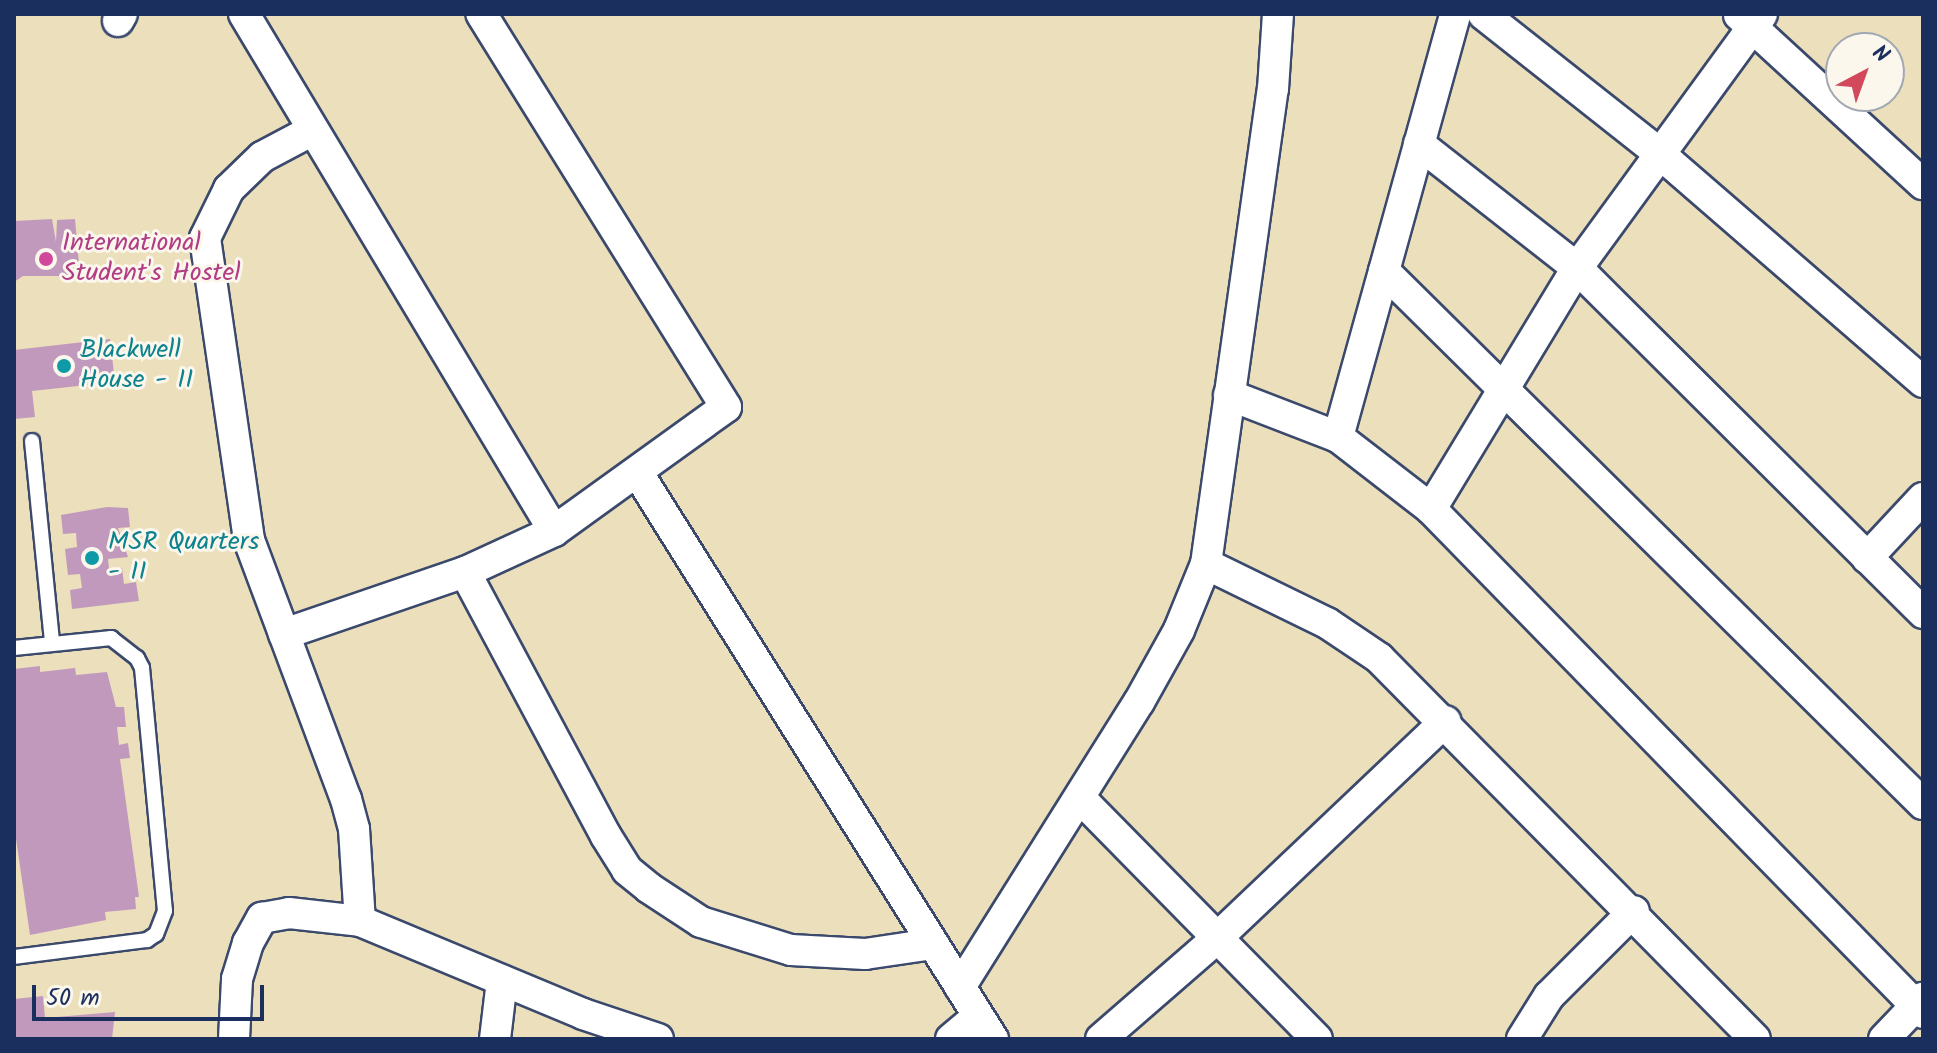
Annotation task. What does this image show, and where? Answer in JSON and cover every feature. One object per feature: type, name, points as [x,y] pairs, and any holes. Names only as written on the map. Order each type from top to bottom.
[{"type":"street","points":[[244,14],[311,131],[554,531]]},
{"type":"street","points":[[284,634],[465,572],[554,531],[639,475],[726,407],[481,14]]},
{"type":"street","points":[[960,987],[1080,798],[1179,630],[1206,564],[1273,89],[1278,14]]},
{"type":"street","points":[[1338,437],[1455,14]]},
{"type":"street","points":[[1483,14],[1660,154],[1923,382]]},
{"type":"street","points":[[1431,509],[1506,391],[1577,268],[1660,154],[1751,18],[1923,184]]},
{"type":"street","points":[[311,131],[262,157],[229,189],[205,238],[249,540],[354,829],[360,921]]},
{"type":"street","points":[[1419,144],[1577,268],[1923,613]]},
{"type":"street","points":[[1384,271],[1923,804]]},
{"type":"street","points":[[1229,395],[1338,437],[1431,509],[1921,1005],[1884,1039]]},
{"type":"street","points":[[639,475],[986,1027],[951,1039]]},
{"type":"street","points":[[1867,558],[1923,498]]},
{"type":"street","points":[[1206,564],[1327,623],[1379,658],[1446,721],[1634,911],[1755,1039]]},
{"type":"street","points":[[465,572],[606,836],[627,870],[649,888],[701,922],[791,950],[865,954],[933,944]]},
{"type":"street","points":[[1101,1039],[1217,938],[1446,721]]},
{"type":"street","points":[[1080,798],[1217,938],[1299,1033]]},
{"type":"street","points":[[1522,1039],[1549,996],[1634,911]]},
{"type":"street","points":[[234,1039],[237,979],[262,918],[289,913],[360,921],[502,980],[658,1039]]},
{"type":"street","points":[[495,1039],[502,980]]},
{"type":"lane","points":[[32,441],[52,643]]},
{"type":"lane","points":[[14,648],[111,638],[131,651],[142,668],[165,911],[156,934],[147,940],[14,957]]},
{"type":"building","name":"International Student's Hostel","points":[[52,219],[56,242],[57,220],[75,219],[80,276],[23,276],[14,282],[14,221]]},
{"type":"building","name":"Blackwell House - II","points":[[110,339],[115,382],[32,391],[35,417],[14,419],[14,350]]},
{"type":"building","name":"MSR Quarters - II","points":[[107,507],[128,508],[130,527],[118,528],[128,557],[108,559],[109,569],[122,568],[124,584],[136,582],[139,601],[72,609],[70,590],[82,588],[80,574],[68,575],[65,549],[77,547],[76,533],[63,534],[61,515]]},
{"type":"building","points":[[40,666],[40,672],[75,668],[76,675],[107,672],[116,707],[124,707],[126,727],[117,727],[119,745],[128,743],[130,758],[120,759],[139,897],[135,897],[136,909],[105,912],[106,920],[30,935],[14,825],[14,669]]},
{"type":"building","points":[[43,996],[45,1018],[115,1012],[112,1039],[14,1039],[14,999]]},
{"type":"place","name":"International Student's Hostel","points":[[46,259]]},
{"type":"place","name":"Blackwell House - II","points":[[64,366]]},
{"type":"place","name":"MSR Quarters - II","points":[[92,558]]}]
